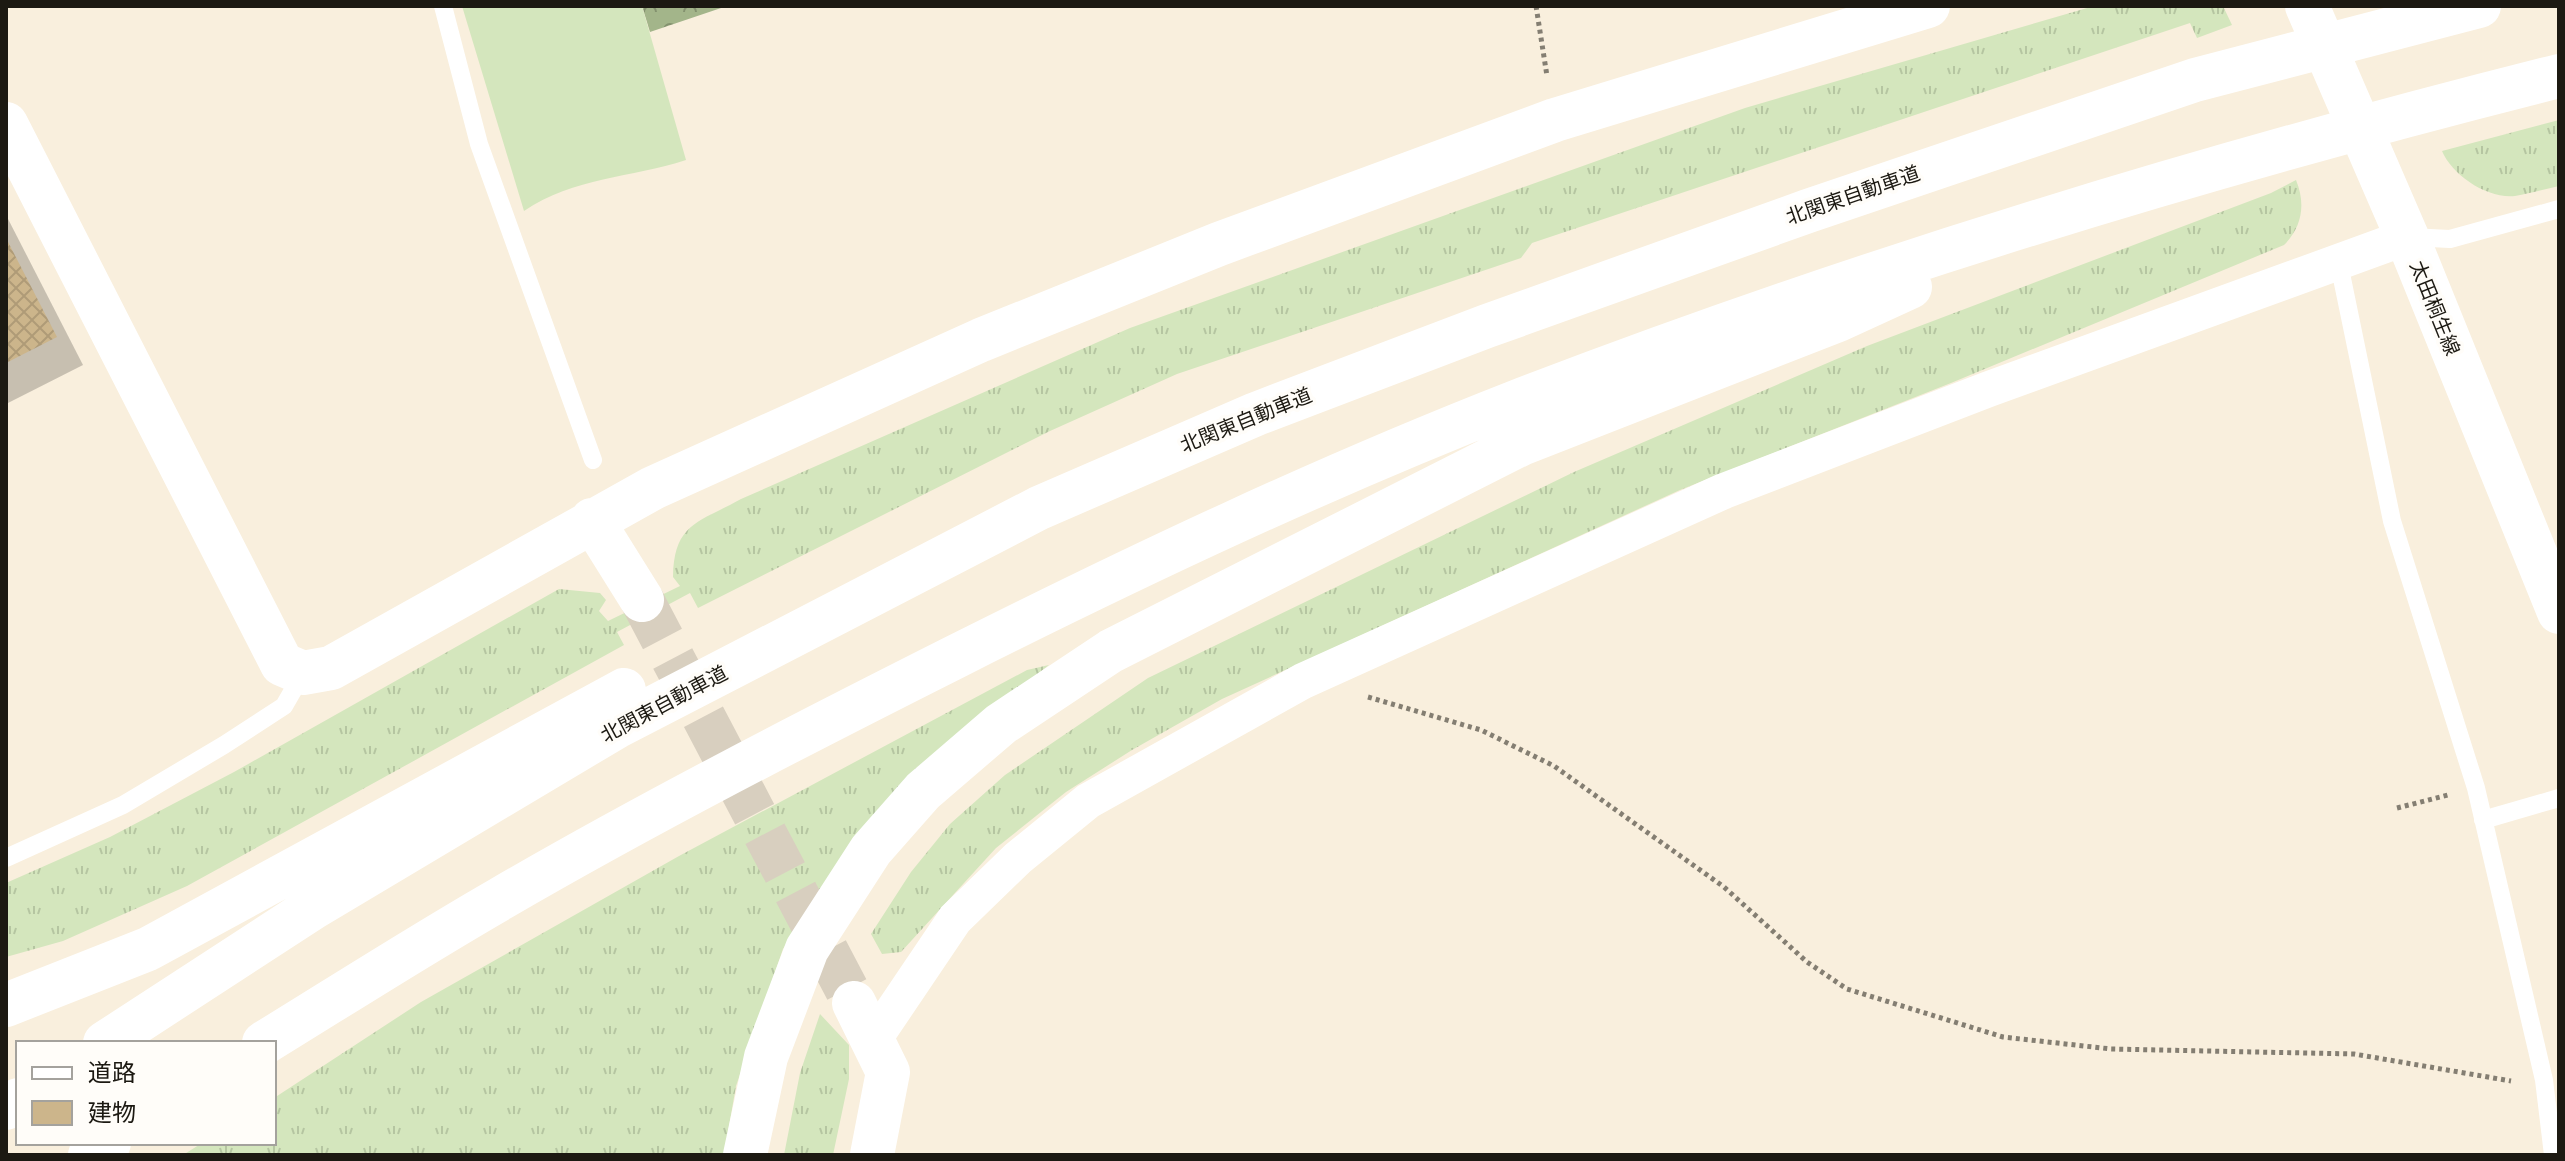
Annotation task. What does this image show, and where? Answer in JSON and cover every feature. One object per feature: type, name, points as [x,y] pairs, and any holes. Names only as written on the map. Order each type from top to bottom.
[{"type":"main road","points":[[6,124],[282,664],[303,673],[331,668],[653,488],[981,340],[1219,244],[1555,120],[1928,6]]},
{"type":"main road","name":"太田桐生線","points":[[2307,6],[2407,237],[2559,612]]},
{"type":"main road","name":"北関東自動車道","points":[[108,1041],[314,907],[616,727],[1039,508],[1256,414],[1487,326],[1992,147],[2195,80],[2460,11]]},
{"type":"main road","points":[[267,1041],[499,899],[795,738],[1089,590],[1275,504],[1512,404],[1803,296],[2087,206],[2559,76]]},
{"type":"main road","points":[[745,1155],[766,1057],[807,949],[871,850],[923,791],[1001,724],[1111,651],[1521,444],[1838,320],[2087,206]]},
{"type":"main road","points":[[6,1005],[148,949],[391,814],[839,581],[1039,508]]},
{"type":"main road","points":[[592,520],[642,600]]},
{"type":"main road","points":[[864,1021],[888,1072],[872,1155]]},
{"type":"street","points":[[864,1021],[955,919],[1018,858],[1088,801],[1187,742],[1303,681],[1724,491],[2338,259],[2407,237]]},
{"type":"lane","points":[[443,6],[479,144],[593,460]]},
{"type":"lane","points":[[2407,237],[2450,239],[2559,209]]},
{"type":"lane","points":[[2338,259],[2392,521],[2476,788],[2544,1080],[2547,1152]]},
{"type":"lane","points":[[6,858],[123,805],[224,745],[284,706],[303,673]]},
{"type":"lane","points":[[2483,820],[2559,798]]},
{"type":"path","points":[[1536,6],[1555,120]]},
{"type":"path","points":[[1303,681],[1412,708],[1481,730],[1554,766],[1724,887],[1807,962],[1847,989],[2003,1037],[2111,1049],[2354,1054],[2525,1083],[2544,1080]]},
{"type":"path","points":[[2397,808],[2476,788]]},
{"type":"green space","points":[[462,6],[642,6],[686,160],[563,191],[524,211]]},
{"type":"green space","points":[[642,6],[727,6],[650,32]]},
{"type":"green space","points":[[2094,6],[2223,6],[2232,25],[2197,38],[2190,23],[1532,243],[1521,258],[1177,374],[1050,431],[698,608],[690,593],[617,632],[624,645],[187,886],[63,941],[6,957],[6,883],[110,837],[234,772],[559,589],[600,593],[606,600],[599,611],[608,621],[680,586],[673,577],[674,559],[684,535],[701,520],[741,499],[1130,328],[1745,108]]},
{"type":"green space","points":[[2559,120],[2559,186],[2515,196],[2493,194],[2462,177],[2442,151]]},
{"type":"green space","points":[[2296,180],[2301,198],[2300,215],[2295,231],[2284,245],[1951,383],[1680,490],[1222,699],[1066,792],[996,848],[901,952],[882,954],[871,934],[911,872],[950,824],[1005,775],[1148,678],[1574,472],[1867,346],[2271,193]]},
{"type":"green space","points":[[1049,665],[960,735],[852,845],[783,949],[736,1086],[724,1155],[183,1155],[199,1145],[276,1145],[276,1097],[421,1002],[679,856],[1027,670]]},
{"type":"green space","points":[[820,1014],[849,1045],[849,1079],[833,1155],[784,1155],[800,1073]]},
{"type":"building","points":[[6,238],[57,337],[6,363]]},
{"type":"tunnel","points":[[642,600],[854,1003]]}]
